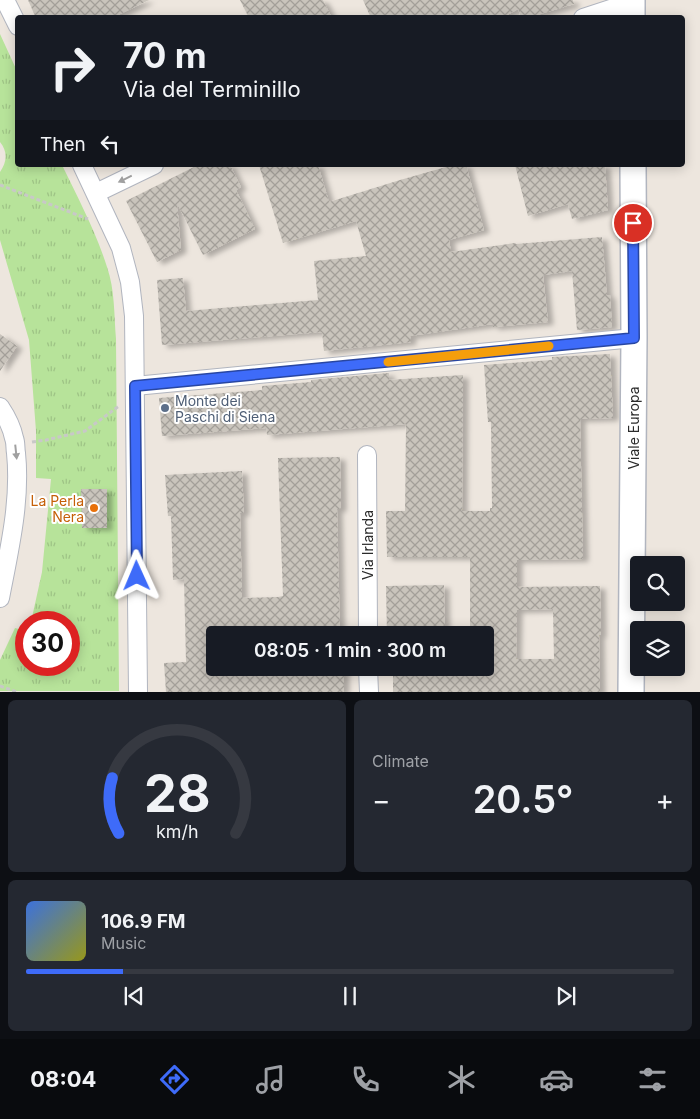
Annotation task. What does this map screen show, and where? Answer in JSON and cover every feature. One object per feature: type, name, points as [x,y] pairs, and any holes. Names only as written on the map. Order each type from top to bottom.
[{"type":"street","points":[[5,0],[15,20]]},
{"type":"street","points":[[597,15],[632,7]]},
{"type":"street","points":[[83,167],[121,248],[130,282],[134,316],[138,692]]},
{"type":"street","points":[[96,193],[150,167]]},
{"type":"street","name":"Viale Europa","points":[[631,692],[634,338],[633,167]]},
{"type":"street","points":[[135,386],[634,338]]},
{"type":"street","points":[[0,407],[14,438],[18,469],[12,531],[0,598]]},
{"type":"street","name":"Via Irlanda","points":[[367,455],[368,626]]},
{"type":"street","points":[[368,676],[368,692]]},
{"type":"path","points":[[0,184],[91,220]]},
{"type":"path","points":[[29,442],[85,431],[120,405]]},
{"type":"path","points":[[0,686],[17,692]]},
{"type":"green space","points":[[0,34],[15,67],[15,167],[63,167],[98,241],[112,285],[116,339],[119,691],[0,691],[0,660],[15,628],[15,676],[80,676],[80,611],[33,611],[42,572],[51,479],[36,478],[36,431],[29,340],[0,240],[0,172],[6,157],[0,142]]},
{"type":"building","points":[[28,0],[149,0],[118,15],[35,15]]},
{"type":"building","points":[[240,0],[323,0],[330,15],[248,15]]},
{"type":"building","points":[[363,0],[573,0],[574,4],[537,15],[520,15],[518,9],[507,15],[370,15]]},
{"type":"building","points":[[194,167],[231,167],[241,187],[236,190],[255,229],[203,255],[177,203],[181,250],[157,262],[126,201]]},
{"type":"building","points":[[260,167],[319,167],[329,202],[446,167],[467,167],[484,230],[449,240],[451,252],[515,243],[602,237],[607,295],[610,295],[612,327],[577,330],[572,271],[543,275],[548,322],[493,327],[493,324],[410,336],[411,342],[324,351],[322,332],[162,345],[157,280],[183,278],[186,311],[318,300],[314,261],[366,256],[356,221],[283,243]]},
{"type":"building","points":[[516,167],[605,167],[608,210],[572,219],[568,204],[528,216]]},
{"type":"building","points":[[0,334],[17,346],[0,371]]},
{"type":"building","points":[[610,354],[613,418],[580,419],[583,559],[517,560],[517,587],[600,586],[600,692],[393,692],[393,676],[494,676],[494,626],[470,626],[470,557],[387,557],[386,511],[405,511],[406,424],[267,435],[266,428],[162,436],[159,398],[262,390],[262,386],[389,373],[389,380],[463,375],[462,511],[490,511],[490,508],[492,508],[491,422],[488,422],[484,365],[552,360],[552,357]],"holes":[[[553,609],[554,659],[516,659],[517,610]]]},
{"type":"building","points":[[340,457],[341,509],[337,509],[340,626],[206,626],[206,676],[344,676],[344,692],[166,692],[164,663],[186,662],[184,579],[173,580],[171,516],[168,516],[165,475],[242,471],[244,513],[240,513],[242,598],[278,597],[283,596],[278,458]]},
{"type":"building","name":"La Perla Nera","points":[[81,489],[107,489],[107,528],[82,528]]},
{"type":"building","points":[[444,585],[445,626],[387,626],[386,586]]},
{"type":"slow traffic","points":[[388,362],[549,346]]},
{"type":"place","name":"Monte dei Paschi di Siena","points":[[165,408]]},
{"type":"place","name":"La Perla Nera","points":[[94,508]]},
{"type":"route","points":[[137,576],[135,386],[634,338],[633,223]]}]
